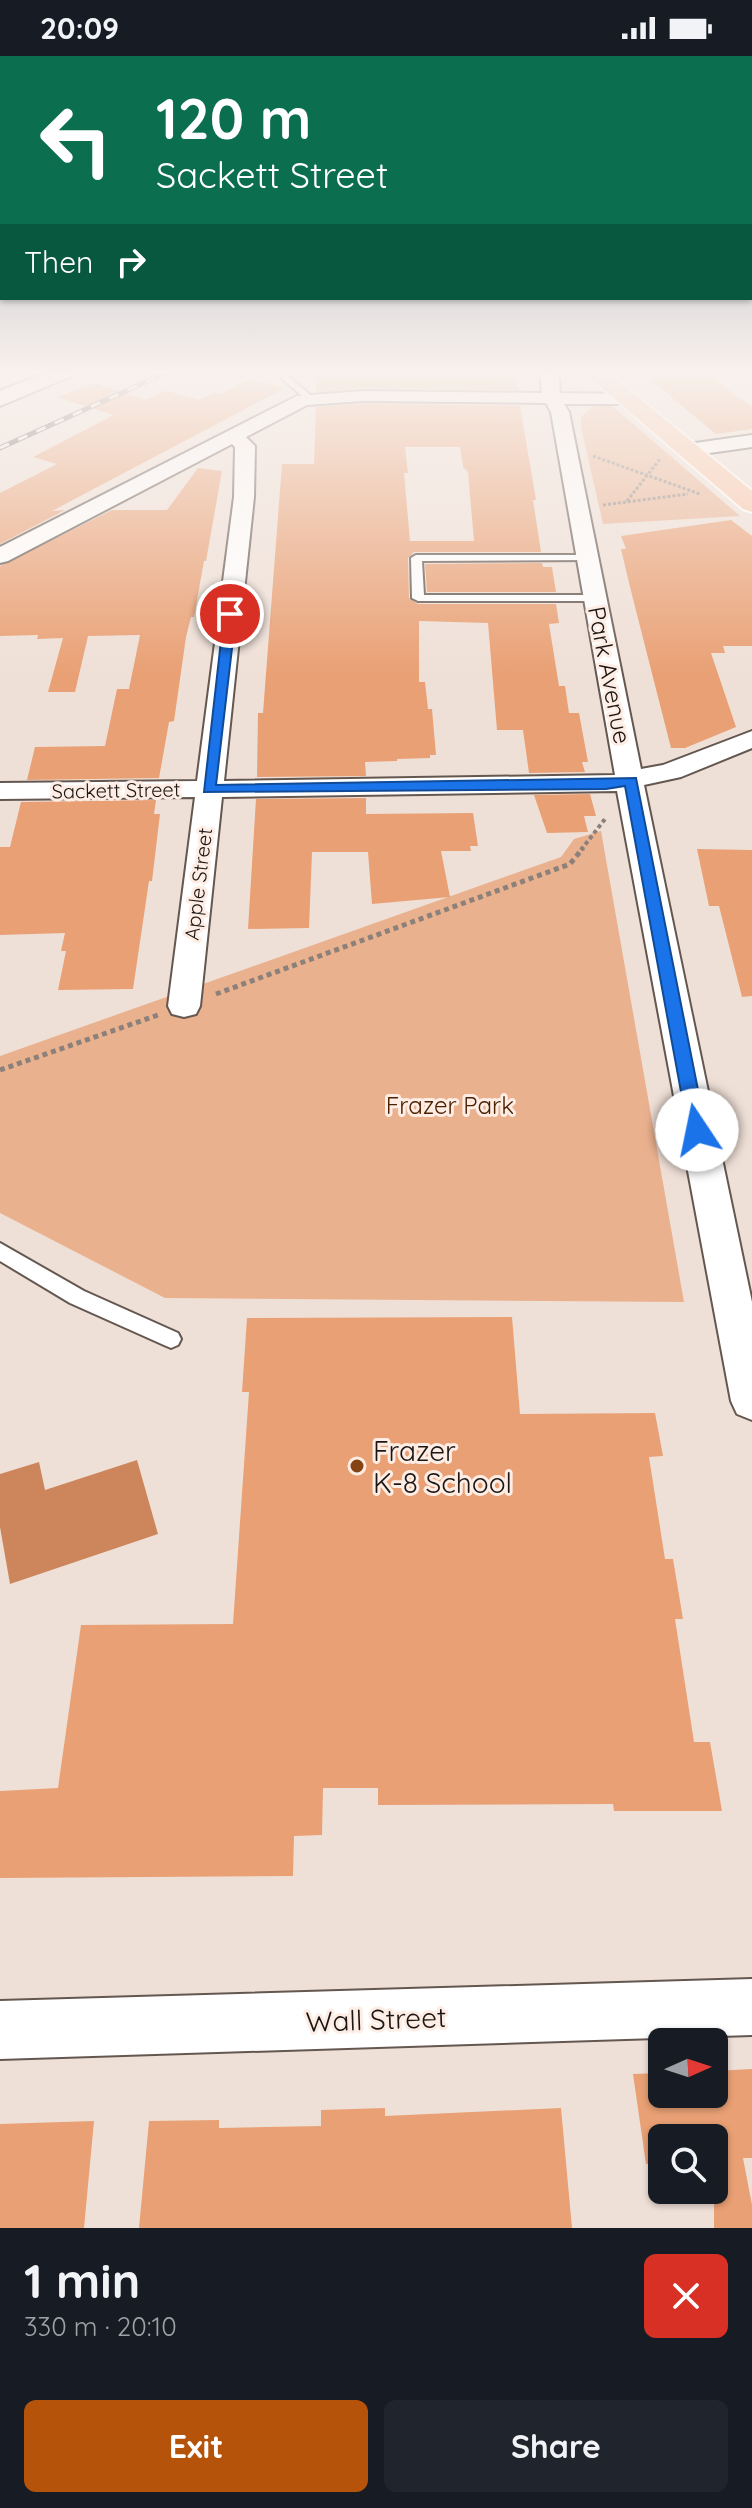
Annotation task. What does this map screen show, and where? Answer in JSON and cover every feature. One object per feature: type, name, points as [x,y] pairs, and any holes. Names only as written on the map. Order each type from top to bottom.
[{"type":"main road","points":[[715,472],[746,498]]},
{"type":"street","points":[[0,556],[160,472]]},
{"type":"street","name":"Apple Street","points":[[184,1006],[245,472]]},
{"type":"street","name":"Park Avenue","points":[[571,472],[658,934],[752,1401]]},
{"type":"street","name":"Sackett Street","points":[[0,791],[606,785],[671,771],[752,739]]},
{"type":"street","name":"Wall Street","points":[[0,2030],[752,2007]]},
{"type":"lane","points":[[586,558],[416,558],[418,598],[594,598]]},
{"type":"lane","points":[[0,1251],[77,1297],[171,1339]]},
{"type":"path","points":[[635,472],[693,494]]},
{"type":"path","points":[[627,501],[634,496],[647,472]]},
{"type":"path","points":[[576,508],[693,494],[746,498]]},
{"type":"path","points":[[0,1070],[570,864],[605,820],[603,810]]},
{"type":"green space","points":[[591,472],[689,472],[740,516],[603,524]]},
{"type":"green space","name":"Frazer Park","points":[[601,831],[684,1302],[165,1298],[0,1213],[0,1056],[561,857],[574,839]]},
{"type":"shaded area","points":[[137,1460],[158,1534],[10,1584],[0,1527],[0,1474],[39,1462],[45,1490]]},
{"type":"building","points":[[41,472],[125,472],[52,511],[65,510],[0,544],[0,493]]},
{"type":"building","points":[[195,472],[222,472],[194,617],[191,617],[186,637],[174,721],[169,722],[159,778],[27,780],[35,747],[105,746],[117,689],[129,689],[140,635],[88,636],[75,692],[48,692],[63,638],[0,636],[0,566],[112,510],[167,510]]},
{"type":"building","points":[[281,472],[408,472],[404,473],[410,541],[474,541],[468,472],[531,472],[541,552],[414,552],[408,558],[409,598],[418,604],[556,604],[559,623],[549,624],[559,686],[565,686],[569,713],[579,713],[588,762],[582,762],[585,772],[529,773],[523,730],[497,730],[488,623],[419,621],[419,682],[425,682],[428,709],[432,709],[436,755],[430,755],[430,758],[365,762],[366,776],[257,777],[258,713],[263,713]]},
{"type":"building","points":[[731,520],[752,536],[752,646],[723,646],[725,653],[711,653],[736,727],[685,748],[671,748],[621,549],[626,549],[621,536]]},
{"type":"building","points":[[542,563],[543,567],[552,567],[556,592],[427,592],[425,564]]},
{"type":"building","points":[[590,794],[596,816],[584,816],[588,832],[547,833],[534,795]]},
{"type":"building","points":[[366,798],[366,814],[473,813],[478,846],[470,846],[471,851],[441,851],[450,897],[372,904],[368,852],[312,852],[309,928],[248,929],[256,799]]},
{"type":"building","points":[[156,800],[154,814],[160,814],[152,881],[149,881],[133,989],[58,990],[66,951],[61,951],[65,933],[0,935],[0,847],[10,847],[21,802]]},
{"type":"building","points":[[697,849],[752,850],[752,996],[742,997],[719,906],[709,906]]},
{"type":"building","points":[[512,1317],[520,1414],[655,1413],[663,1456],[649,1457],[665,1559],[673,1559],[683,1619],[675,1619],[694,1742],[710,1742],[722,1811],[614,1811],[613,1804],[378,1805],[378,1788],[323,1788],[322,1835],[294,1836],[293,1876],[0,1878],[0,1791],[58,1788],[81,1625],[233,1624],[249,1392],[242,1392],[247,1318]]},
{"type":"building","points":[[752,2069],[752,2158],[743,2158],[752,2205],[752,2228],[714,2228],[714,2204],[728,2204],[728,2124],[648,2124],[646,2164],[633,2074],[648,2073],[648,2108],[728,2108],[728,2070]]},
{"type":"building","points":[[385,2108],[385,2116],[561,2108],[572,2228],[139,2228],[149,2121],[219,2120],[219,2128],[321,2126],[321,2110]]},
{"type":"building","points":[[94,2121],[84,2228],[0,2228],[0,2124]]},
{"type":"place","name":"Frazer K-8 School","points":[[357,1466]]},
{"type":"route","points":[[230,614],[209,789],[606,785],[631,781],[697,1130]]}]
